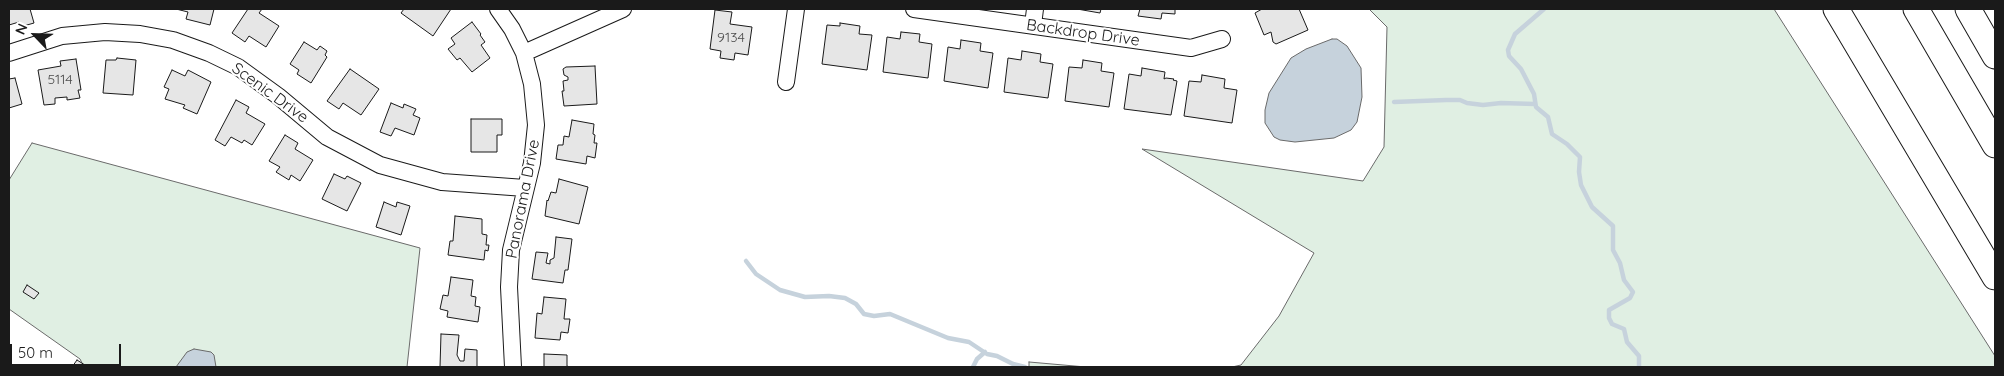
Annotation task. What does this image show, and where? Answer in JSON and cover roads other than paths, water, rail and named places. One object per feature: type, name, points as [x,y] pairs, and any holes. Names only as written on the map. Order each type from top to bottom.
[{"type":"highway","points":[[1836,9],[1995,277]]},
{"type":"highway","points":[[1916,9],[1995,145]]},
{"type":"highway","points":[[1968,9],[1995,56]]},
{"type":"street","name":"Panorama Drive","points":[[498,9],[512,29],[524,53],[532,84],[536,125],[535,145],[516,226],[510,266],[513,367]]},
{"type":"street","points":[[524,53],[623,9]]},
{"type":"street","points":[[786,82],[796,9]]},
{"type":"street","name":"Backdrop Drive","points":[[914,9],[1191,48],[1222,39]]},
{"type":"street","points":[[1033,25],[1035,9]]},
{"type":"street","name":"Scenic Drive","points":[[9,53],[62,36],[105,32],[140,34],[173,40],[209,53],[238,67],[278,96],[327,137],[380,165],[442,182],[525,188]]},
{"type":"waterway","points":[[1544,9],[1515,34],[1508,50],[1509,56],[1521,69],[1534,94],[1536,107],[1548,117],[1552,134],[1567,144],[1580,157],[1579,172],[1581,185],[1592,207],[1613,226],[1613,250],[1620,263],[1624,280],[1633,292],[1630,298],[1609,310],[1609,318],[1612,324],[1624,329],[1627,342],[1639,356],[1639,367]]},
{"type":"waterway","points":[[1394,102],[1460,100],[1483,105],[1501,103],[1535,104]]},
{"type":"waterway","points":[[746,261],[756,274],[780,290],[805,297],[829,296],[845,298],[856,304],[864,314],[874,316],[890,314],[948,338],[969,342],[987,354],[1025,367]]},
{"type":"waterway","points":[[973,367],[977,359],[985,352]]}]
